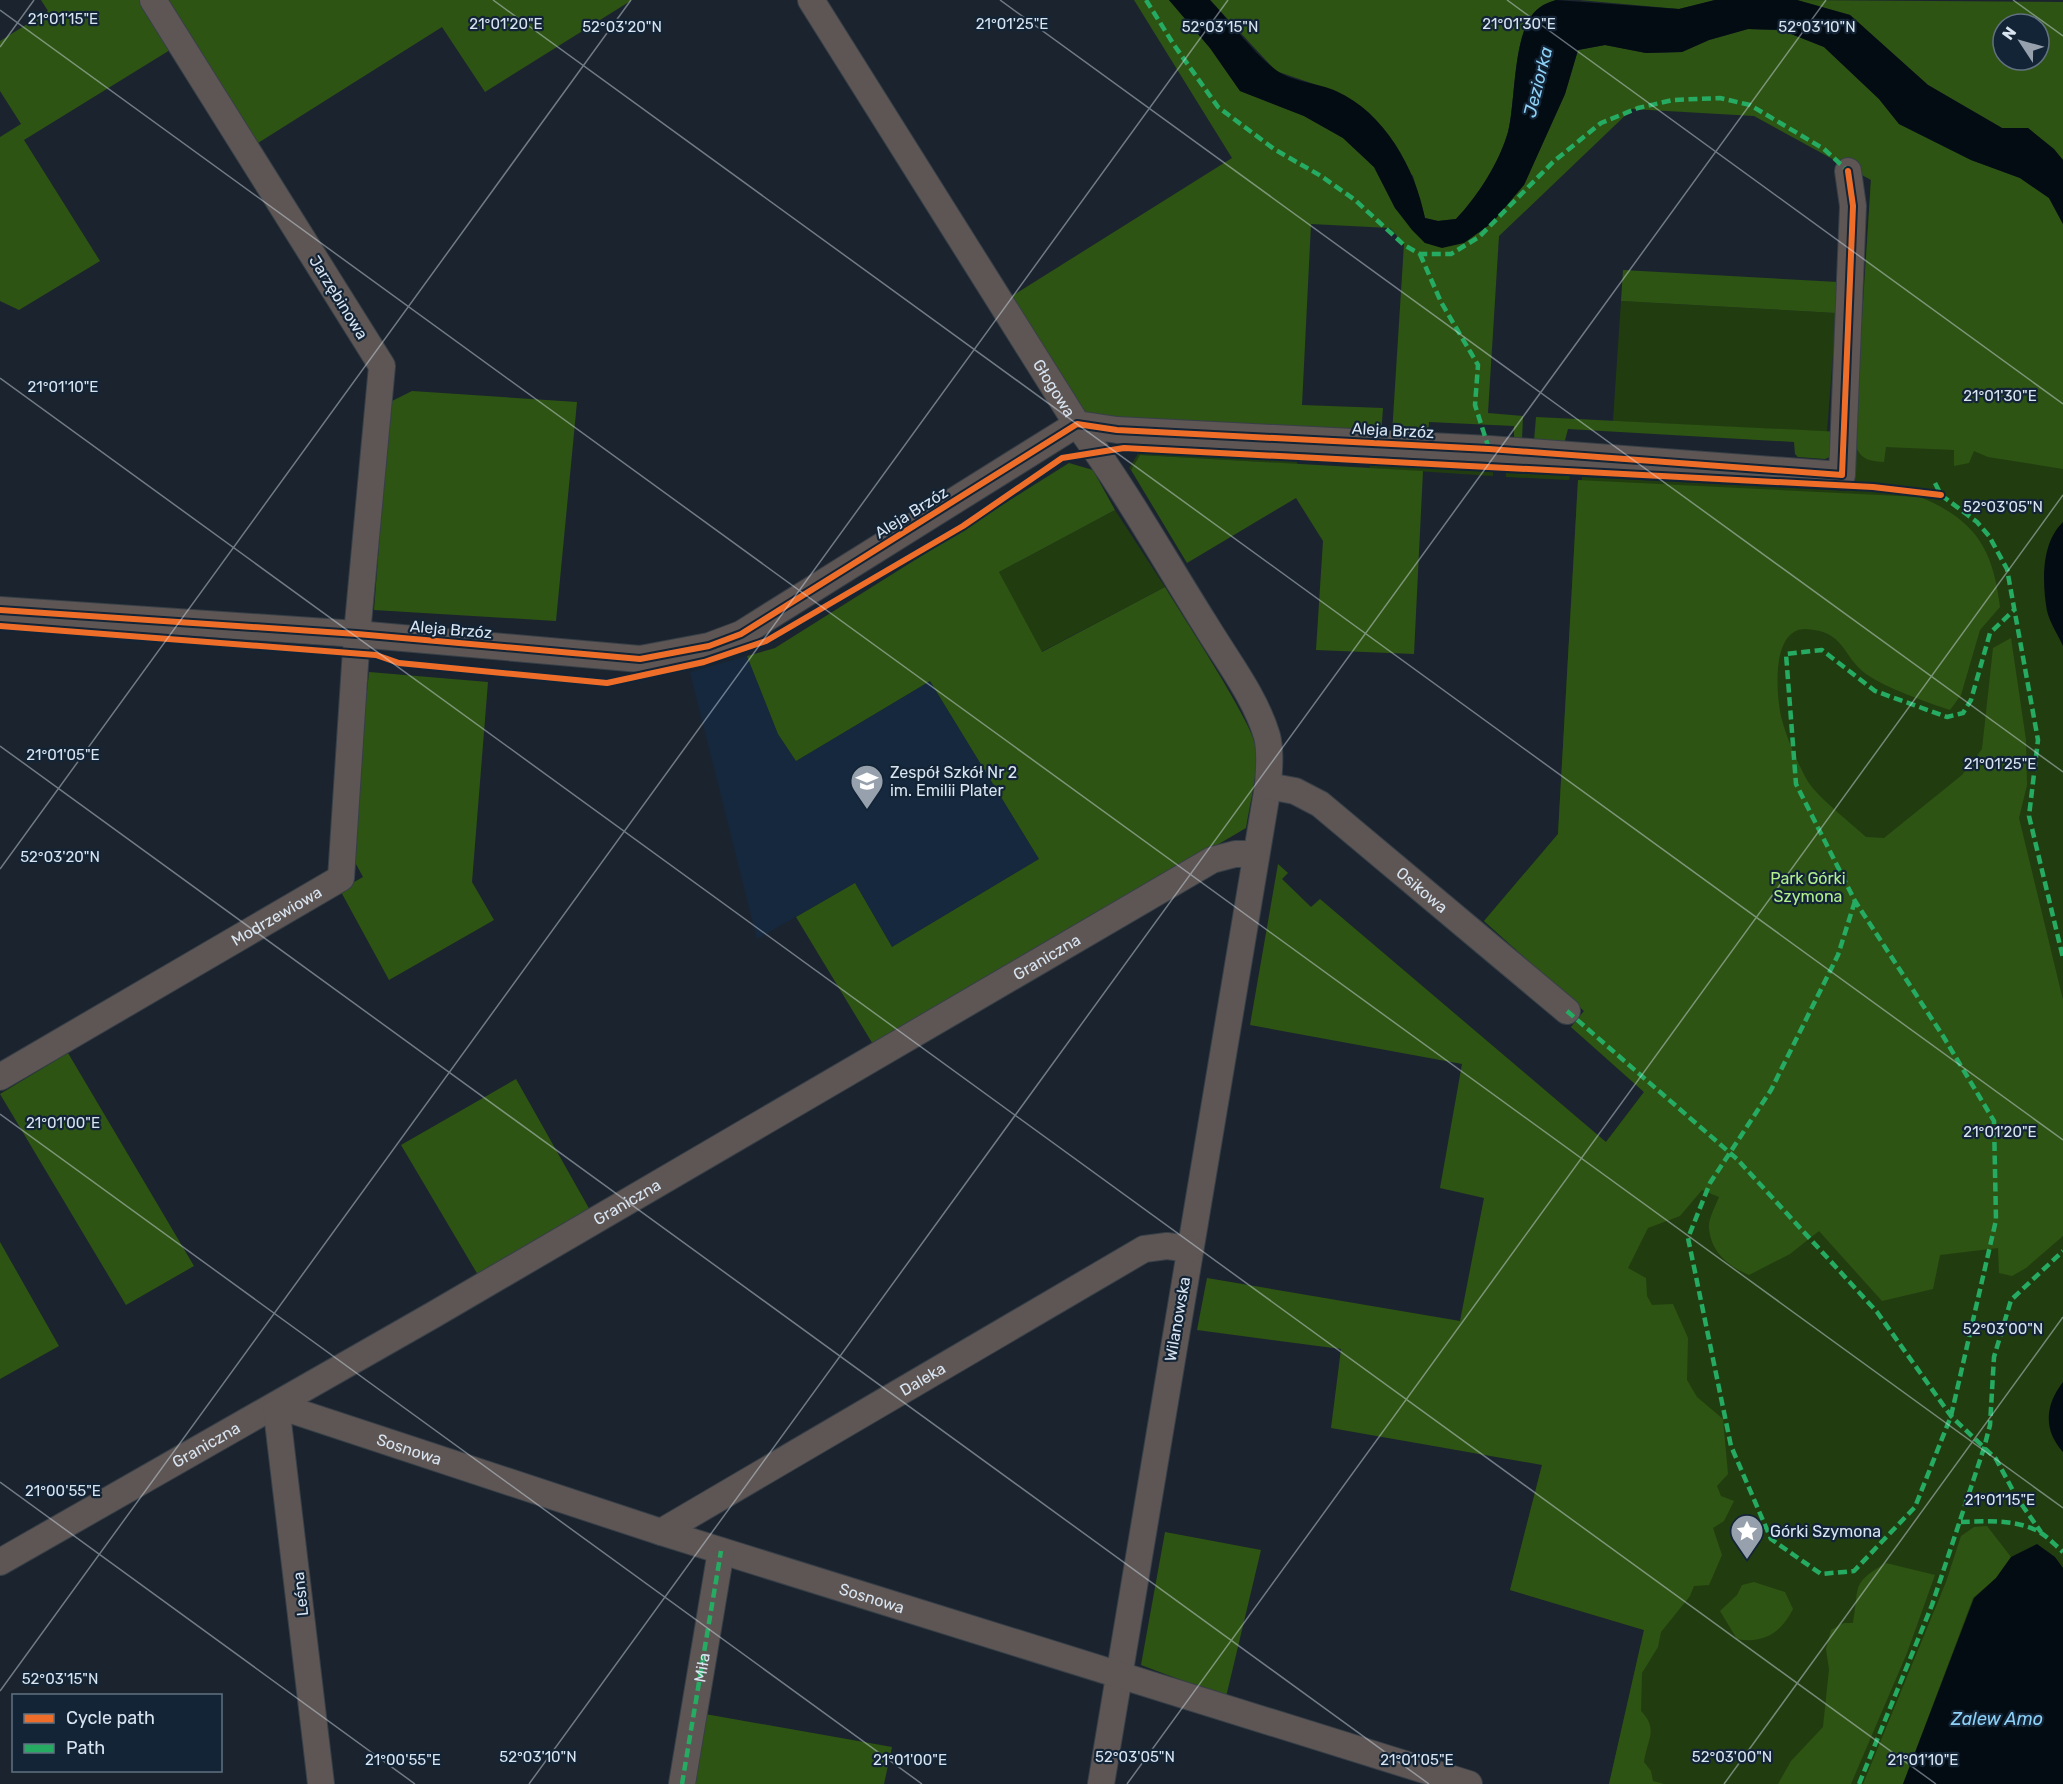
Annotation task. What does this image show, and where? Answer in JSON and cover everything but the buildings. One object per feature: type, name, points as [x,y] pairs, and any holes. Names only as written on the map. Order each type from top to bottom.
[{"type":"street","name":"Jarzębinowa","points":[[153,0],[382,366],[357,634]]},
{"type":"street","name":"Głogowa","points":[[811,0],[1077,424],[1098,453],[1251,700],[1266,736],[1269,754],[1268,786],[1255,854]]},
{"type":"street","name":"Aleja Brzóz","points":[[0,610],[357,634],[640,659],[709,646],[741,634],[1077,424],[1117,430],[1477,448],[1842,475],[1852,206],[1848,171]]},
{"type":"street","name":"Modrzewiowa","points":[[0,1077],[341,878],[357,634]]},
{"type":"street","name":"Osikowa","points":[[1268,786],[1295,791],[1320,804],[1567,1011]]},
{"type":"street","name":"Graniczna","points":[[0,1562],[276,1405],[1212,860],[1235,854],[1255,854]]},
{"type":"street","name":"Wilanowska","points":[[1101,1784],[1255,854]]},
{"type":"street","name":"Daleka","points":[[661,1532],[1144,1250],[1167,1246],[1190,1249]]},
{"type":"street","name":"Sosnowa","points":[[276,1405],[661,1532],[1458,1782]]},
{"type":"street","name":"Leśna","points":[[276,1405],[321,1784]]},
{"type":"street","name":"Miła","points":[[682,1784],[721,1551]]},
{"type":"shaded area","name":"Zespół Szkół Nr 2 im. Emilii Plater","points":[[747,656],[778,734],[796,761],[930,681],[1039,859],[892,947],[855,883],[757,939],[690,672]]},
{"type":"green space","points":[[41,0],[140,0],[170,50],[24,140],[100,261],[19,310],[0,301],[0,137],[21,124],[0,91],[0,41],[48,11]]},
{"type":"green space","points":[[168,0],[632,0],[485,92],[442,27],[258,143]]},
{"type":"green space","points":[[1134,0],[1169,0],[1210,48],[1240,91],[1304,116],[1343,138],[1374,167],[1395,208],[1425,243],[1524,185],[1565,94],[1578,50],[1605,45],[1646,53],[1682,52],[1709,40],[1748,29],[1781,30],[1824,47],[1879,99],[1899,124],[1971,160],[2020,178],[2049,198],[2063,224],[2063,469],[1988,457],[1974,451],[1969,463],[1954,466],[1954,450],[1886,447],[1884,462],[1869,460],[1862,456],[1854,442],[1871,180],[1754,116],[1632,109],[1499,236],[1488,413],[1523,416],[1522,440],[1514,442],[1514,426],[1429,422],[1428,438],[1392,434],[1404,244],[1390,228],[1311,224],[1302,405],[1383,408],[1381,435],[1085,415],[1073,399],[1076,397],[1012,296],[1232,158]]},
{"type":"green space","points":[[1210,0],[1556,0],[1539,8],[1530,18],[1524,31],[1516,66],[1511,119],[1504,144],[1493,167],[1480,190],[1456,219],[1438,221],[1425,218],[1413,176],[1337,92],[1276,71]]},
{"type":"green space","points":[[1579,0],[1715,0],[1679,9]]},
{"type":"green space","points":[[1797,0],[2063,2],[2063,160],[2028,128],[2002,128],[1928,85],[1850,15]]},
{"type":"green space","name":"Park Górki Szymona","points":[[1874,129],[2063,224],[2063,1784],[1609,1784],[1644,1630],[1510,1590],[1542,1465],[1606,1142],[1644,1092],[1571,1027],[1584,1011],[1484,921],[1558,834],[1578,480],[1582,480],[1582,477],[1847,491],[1855,433]]},
{"type":"green space","points":[[1623,270],[1838,282],[1836,313],[1621,301]]},
{"type":"green space","points":[[1621,301],[1836,313],[1827,432],[1613,421]]},
{"type":"green space","points":[[412,391],[577,402],[556,621],[374,610],[390,402]]},
{"type":"green space","points":[[1536,417],[1842,432],[1835,455],[1825,459],[1798,457],[1795,454],[1794,442],[1568,429],[1564,444],[1534,441]]},
{"type":"green space","points":[[1138,454],[1297,461],[1297,464],[1140,455],[1131,470],[1129,468]]},
{"type":"green space","points":[[1140,455],[1423,471],[1414,654],[1316,650],[1323,541],[1296,498],[1187,563],[1131,470]]},
{"type":"green space","points":[[1069,463],[1093,470],[1115,510],[999,572],[1042,652],[1165,587],[1232,696],[1253,738],[1257,760],[1246,828],[874,1046],[796,917],[855,883],[892,947],[1039,859],[930,681],[796,761],[778,734],[747,656],[775,648]]},
{"type":"green space","points":[[1370,465],[1493,472],[1493,476],[1370,468]]},
{"type":"green space","points":[[1506,473],[1570,476],[1569,480],[1506,477]]},
{"type":"green space","points":[[1578,480],[1920,497],[1939,506],[1968,526],[1986,552],[1997,586],[2000,607],[1980,630],[1961,695],[1950,710],[1906,694],[1874,679],[1858,667],[1836,639],[1819,631],[1806,629],[1794,632],[1786,640],[1781,652],[1777,681],[1780,710],[1784,727],[1807,780],[1826,801],[1866,837],[1884,838],[1962,775],[1982,749],[1993,648],[2011,638],[2026,740],[2027,785],[2019,818],[2063,1000],[2063,1236],[2026,1268],[2012,1276],[1999,1273],[1998,1248],[1940,1255],[1933,1289],[1882,1301],[1819,1231],[1790,1254],[1749,1275],[1728,1263],[1713,1244],[1709,1224],[1719,1197],[1702,1190],[1680,1216],[1648,1228],[1628,1268],[1646,1278],[1647,1296],[1652,1305],[1673,1304],[1688,1338],[1687,1380],[1697,1397],[1723,1419],[1728,1474],[1717,1486],[1721,1496],[1734,1501],[1724,1521],[1713,1528],[1722,1555],[1709,1585],[1694,1586],[1690,1596],[1661,1632],[1658,1647],[1642,1673],[1641,1711],[1651,1729],[1644,1762],[1651,1771],[1653,1781],[1664,1784],[1609,1784],[1644,1630],[1510,1590],[1542,1465],[1331,1428],[1341,1349],[1197,1330],[1207,1278],[1460,1321],[1484,1198],[1440,1188],[1462,1064],[1250,1025],[1278,864],[1288,873],[1282,879],[1311,907],[1320,899],[1606,1142],[1644,1092],[1571,1027],[1584,1011],[1484,921],[1558,834]]},
{"type":"green space","points":[[1115,510],[1165,587],[1041,652],[999,572]]},
{"type":"green space","points":[[369,672],[488,682],[472,882],[494,920],[389,980],[340,890],[363,877],[350,853]]},
{"type":"green space","points":[[68,1053],[194,1266],[126,1305],[0,1094]]},
{"type":"green space","points":[[516,1079],[591,1212],[478,1275],[401,1145]]},
{"type":"green space","points":[[0,1242],[59,1346],[0,1379]]},
{"type":"green space","points":[[1987,1526],[2011,1557],[1996,1578],[1973,1598],[1903,1784],[1863,1784],[1946,1582],[1961,1536],[1974,1527]]},
{"type":"green space","points":[[1165,1532],[1261,1550],[1226,1697],[1141,1665]]},
{"type":"green space","points":[[1886,1563],[1935,1575],[1907,1653],[1851,1784],[1778,1784],[1791,1761],[1823,1727],[1829,1669],[1826,1649],[1831,1630],[1844,1623],[1853,1623],[1857,1593],[1862,1581]]},
{"type":"green space","points":[[1754,1582],[1785,1592],[1793,1609],[1783,1625],[1770,1635],[1755,1640],[1737,1639],[1720,1611],[1737,1595],[1742,1585]]},
{"type":"green space","points":[[705,1714],[892,1747],[884,1784],[695,1784]]},
{"type":"water","name":"Jeziorka","points":[[1169,0],[1210,0],[1251,47],[1276,70],[1290,77],[1336,91],[1369,113],[1395,144],[1405,162],[1414,180],[1425,218],[1438,221],[1456,219],[1480,190],[1499,155],[1511,119],[1519,48],[1530,18],[1543,5],[1556,0],[1679,9],[1715,0],[1797,0],[1850,15],[1928,85],[2002,128],[2028,128],[2054,149],[2063,160],[2063,224],[2049,198],[2020,178],[1971,160],[1899,124],[1879,99],[1824,47],[1781,30],[1748,29],[1709,40],[1682,52],[1646,53],[1605,45],[1578,50],[1565,94],[1524,185],[1492,223],[1464,243],[1442,248],[1425,243],[1412,230],[1395,208],[1374,167],[1343,138],[1304,116],[1240,91],[1210,48]]},
{"type":"water","points":[[2063,522],[2063,646],[2047,611],[2044,576],[2047,552],[2056,531]]},
{"type":"water","points":[[2063,1382],[2063,1452],[2052,1435],[2049,1417],[2053,1400]]},
{"type":"water","name":"Zalew Amo","points":[[2037,1544],[2055,1557],[2063,1568],[2063,1784],[1903,1784],[1974,1598],[1996,1578],[2011,1557]]},
{"type":"marked path","points":[[1146,0],[1174,45],[1218,107],[1274,149],[1321,176],[1355,200],[1404,245],[1420,254],[1451,254],[1479,237],[1553,162],[1601,123],[1638,108],[1673,100],[1720,98],[1750,105],[1824,149],[1848,171],[1848,175]]},
{"type":"marked path","points":[[1420,254],[1441,302],[1478,365],[1475,405],[1489,449]]},
{"type":"marked path","points":[[1935,483],[1941,495],[1977,522],[1989,536],[2007,569],[2038,740],[2029,816],[2063,958]]},
{"type":"marked path","points":[[1855,901],[1838,955],[1771,1090],[1710,1183],[1688,1238],[1731,1446],[1771,1539],[1821,1574],[1854,1571],[1915,1507],[1951,1416],[1996,1220],[1994,1121],[1943,1036],[1855,901],[1796,784],[1786,654],[1822,650],[1875,691],[1947,717],[1963,713],[1971,700],[1990,633],[2015,609]]},
{"type":"marked path","points":[[1567,1011],[1737,1159],[1877,1312],[1951,1416],[1996,1459],[2017,1498],[2041,1532]]},
{"type":"marked path","points":[[1859,1784],[1932,1605],[1984,1448],[1990,1425],[1994,1357],[2011,1300],[2063,1251]]},
{"type":"marked path","points":[[1961,1522],[2002,1522],[2023,1525],[2041,1533],[2063,1552]]},
{"type":"marked path","points":[[682,1784],[721,1551]]},
{"type":"cycle path","points":[[0,610],[357,634],[640,659],[709,646],[741,634],[1077,424],[1117,430],[1489,449],[1842,475],[1853,206],[1848,171]]},
{"type":"cycle path","points":[[0,626],[376,655],[399,663],[607,683],[704,662],[766,641],[963,526],[1062,458],[1124,448],[1873,487],[1941,495]]},
{"type":"place","name":"Zespół Szkół Nr 2 im. Emilii Plater","points":[[867,810]]},
{"type":"place","name":"Górki Szymona","points":[[1747,1560]]}]
